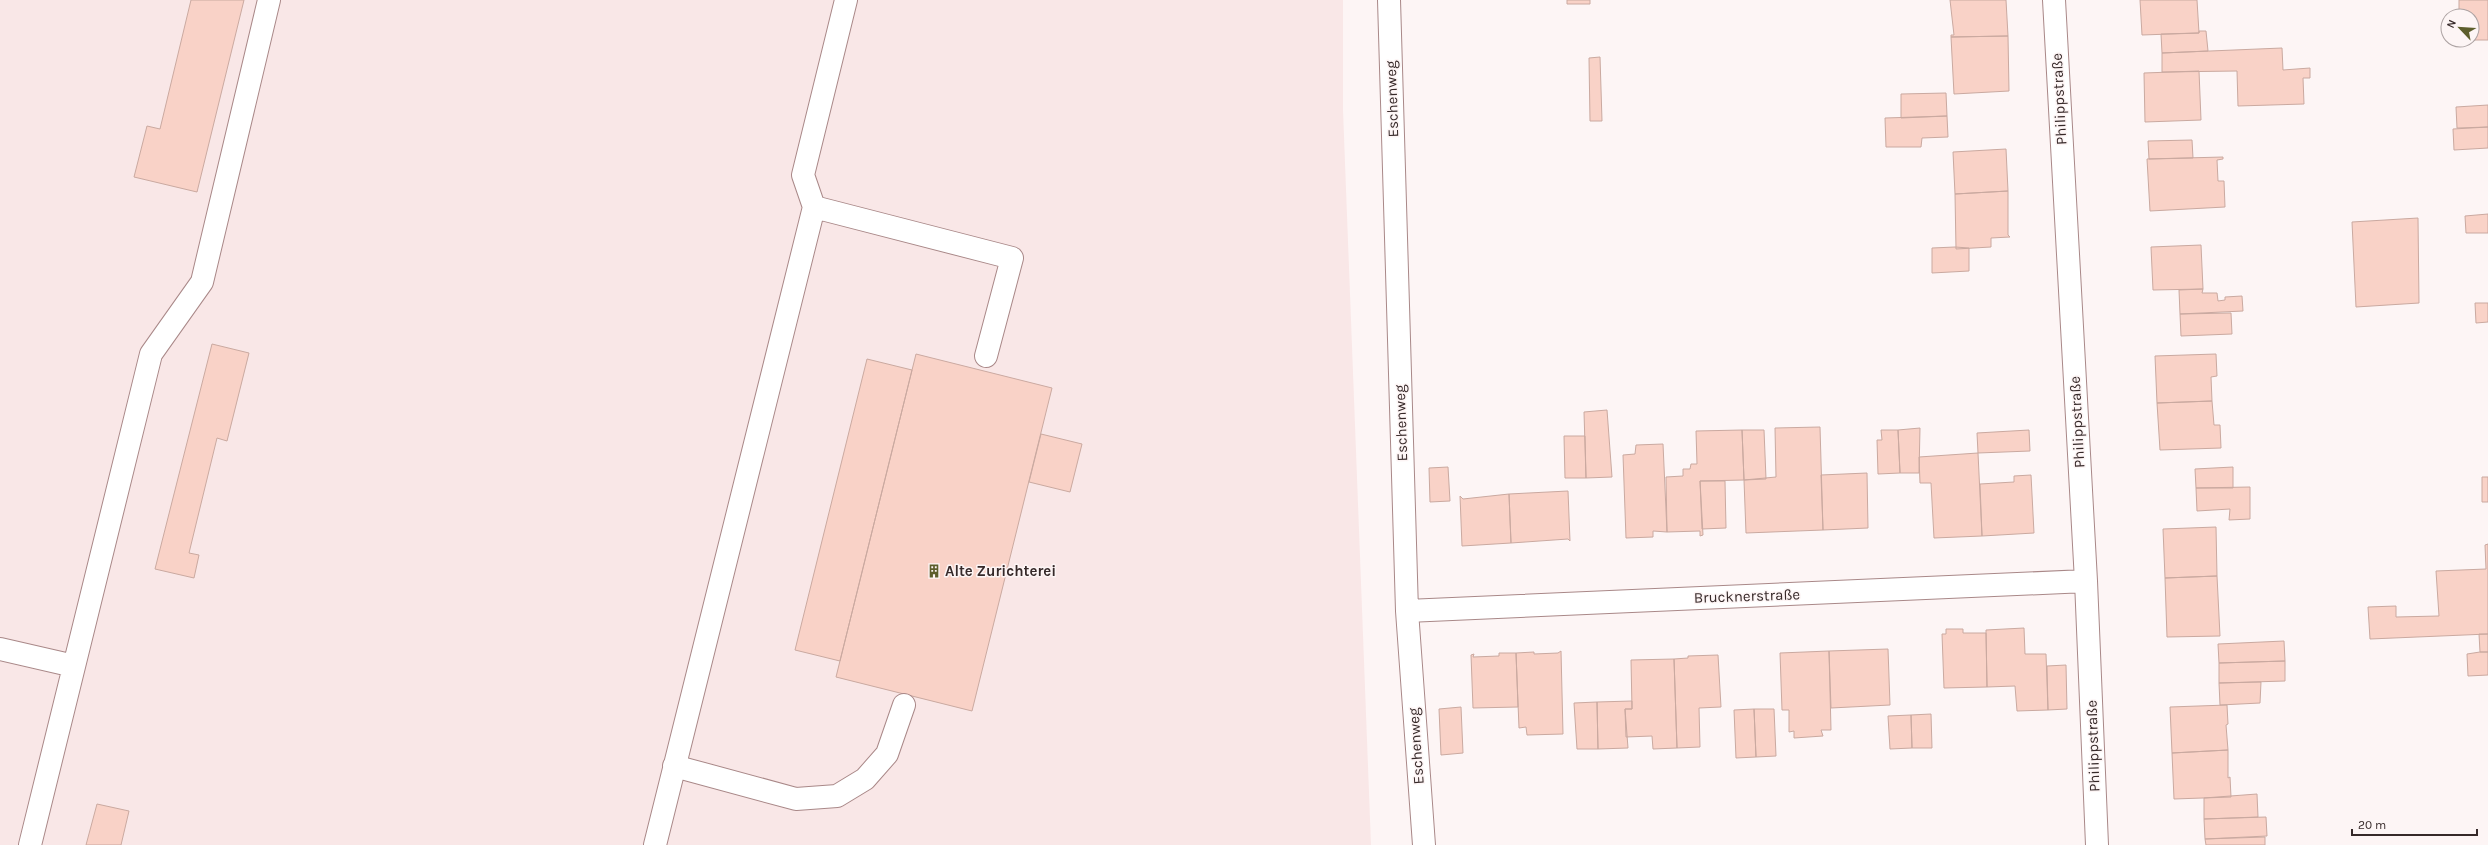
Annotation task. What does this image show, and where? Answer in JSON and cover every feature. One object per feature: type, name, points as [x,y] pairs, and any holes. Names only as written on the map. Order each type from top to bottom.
[{"type":"street","points":[[30,845],[151,354],[202,282],[269,0]]},
{"type":"street","points":[[655,845],[814,207],[803,175],[846,0]]},
{"type":"street","name":"Eschenweg","points":[[1389,0],[1407,610],[1424,845]]},
{"type":"street","name":"Philippstraße","points":[[2054,0],[2086,581],[2097,845]]},
{"type":"street","points":[[814,207],[1012,258],[986,356]]},
{"type":"street","name":"Brucknerstraße","points":[[1407,610],[2086,581]]},
{"type":"street","points":[[0,649],[74,666]]},
{"type":"street","points":[[674,766],[796,798],[837,796],[865,779],[887,754],[904,704]]},
{"type":"shaded area","points":[[0,0],[1343,0],[1343,110],[1371,845],[0,845]]},
{"type":"building","points":[[191,0],[244,0],[197,192],[134,177],[147,126],[160,129]]},
{"type":"building","points":[[1567,0],[1590,0],[1590,4],[1567,4]]},
{"type":"building","points":[[1950,0],[2006,0],[2008,36],[1951,37],[1951,35],[1954,35]]},
{"type":"building","points":[[2140,0],[2197,0],[2199,33],[2142,35]]},
{"type":"building","points":[[2459,0],[2488,0],[2488,40],[2480,40],[2480,8],[2459,8]]},
{"type":"building","points":[[2199,31],[2206,31],[2208,51],[2162,53],[2161,34],[2199,33]]},
{"type":"building","points":[[2008,36],[2009,91],[1954,94],[1951,37]]},
{"type":"building","points":[[2282,48],[2283,70],[2310,68],[2310,78],[2303,78],[2304,104],[2238,106],[2237,71],[2162,72],[2162,53]]},
{"type":"building","points":[[1600,57],[1602,121],[1590,121],[1589,58]]},
{"type":"building","points":[[2199,71],[2201,120],[2145,122],[2144,73]]},
{"type":"building","points":[[1946,93],[1947,116],[1901,118],[1901,94]]},
{"type":"building","points":[[2488,105],[2488,127],[2457,128],[2456,107]]},
{"type":"building","points":[[1947,116],[1948,137],[1922,138],[1921,147],[1886,147],[1885,118]]},
{"type":"building","points":[[2488,127],[2488,148],[2454,150],[2453,129]]},
{"type":"building","points":[[2192,140],[2193,158],[2149,159],[2148,141]]},
{"type":"building","points":[[2006,149],[2008,191],[1955,194],[1953,152]]},
{"type":"building","points":[[2223,157],[2223,159],[2217,160],[2218,181],[2224,181],[2225,207],[2150,211],[2147,159]]},
{"type":"building","points":[[2008,191],[2008,235],[2010,237],[1991,238],[1991,247],[1956,249],[1955,194]]},
{"type":"building","points":[[2488,214],[2488,233],[2466,233],[2465,216]]},
{"type":"building","points":[[2418,218],[2419,303],[2356,307],[2352,222]]},
{"type":"building","points":[[2201,245],[2203,289],[2153,290],[2151,247]]},
{"type":"building","points":[[1932,248],[1969,248],[1969,271],[1932,273]]},
{"type":"building","points":[[2203,289],[2202,293],[2217,293],[2218,301],[2225,300],[2225,297],[2242,296],[2243,311],[2180,314],[2179,290]]},
{"type":"building","points":[[2475,303],[2488,303],[2488,322],[2476,323]]},
{"type":"building","points":[[2231,313],[2232,334],[2181,336],[2180,314]]},
{"type":"building","points":[[212,344],[249,353],[227,441],[217,438],[189,553],[199,555],[194,578],[155,569]]},
{"type":"building","name":"Alte Zurichterei","points":[[916,354],[1052,388],[972,711],[836,677]]},
{"type":"building","points":[[2216,354],[2217,376],[2211,377],[2212,401],[2157,403],[2155,356]]},
{"type":"building","points":[[867,359],[912,370],[840,661],[795,650]]},
{"type":"building","points":[[2212,401],[2214,425],[2220,425],[2221,448],[2160,450],[2157,403]]},
{"type":"building","points":[[1607,410],[1612,477],[1586,478],[1584,412]]},
{"type":"building","points":[[1820,427],[1823,530],[1746,533],[1744,480],[1776,477],[1775,428]]},
{"type":"building","points":[[1920,428],[1919,473],[1900,473],[1898,430]]},
{"type":"building","points":[[1742,430],[1764,430],[1766,479],[1744,480]]},
{"type":"building","points":[[1742,430],[1744,480],[1700,481],[1703,535],[1700,536],[1700,531],[1667,532],[1666,477],[1683,476],[1683,469],[1690,469],[1691,464],[1697,464],[1696,431]]},
{"type":"building","points":[[1881,430],[1898,430],[1900,473],[1878,474],[1877,440],[1882,440]]},
{"type":"building","points":[[2029,430],[2030,451],[1978,453],[1977,433]]},
{"type":"building","points":[[1041,434],[1082,444],[1070,492],[1029,482]]},
{"type":"building","points":[[1564,436],[1585,436],[1586,478],[1565,478]]},
{"type":"building","points":[[1663,444],[1667,532],[1653,531],[1653,537],[1626,538],[1623,455],[1635,454],[1636,445]]},
{"type":"building","points":[[1978,453],[1982,536],[1934,538],[1931,483],[1920,483],[1919,457]]},
{"type":"building","points":[[1448,467],[1450,501],[1430,502],[1429,468]]},
{"type":"building","points":[[2233,467],[2233,488],[2196,488],[2195,469]]},
{"type":"building","points":[[1867,473],[1868,528],[1823,530],[1821,475]]},
{"type":"building","points":[[2031,475],[2034,533],[1982,536],[1980,484],[2014,482],[2014,476]]},
{"type":"building","points":[[2482,477],[2488,477],[2488,502],[2482,502]]},
{"type":"building","points":[[1700,481],[1725,481],[1726,528],[1702,529]]},
{"type":"building","points":[[2250,487],[2250,519],[2229,520],[2230,509],[2197,511],[2196,488]]},
{"type":"building","points":[[1568,491],[1570,541],[1568,539],[1511,543],[1509,494]]},
{"type":"building","points":[[1509,494],[1511,543],[1462,546],[1460,496],[1463,499]]},
{"type":"building","points":[[2216,527],[2217,576],[2165,578],[2163,529]]},
{"type":"building","points":[[2488,544],[2488,634],[2370,639],[2368,607],[2396,606],[2396,617],[2439,616],[2436,571],[2486,569],[2485,545]]},
{"type":"building","points":[[2217,576],[2220,636],[2167,637],[2165,578]]},
{"type":"building","points":[[2024,628],[2025,654],[2046,654],[2048,710],[2017,711],[2015,686],[1987,687],[1986,630]]},
{"type":"building","points":[[1946,629],[1963,629],[1963,633],[1986,633],[1987,687],[1944,688],[1942,634],[1946,634]]},
{"type":"building","points":[[2479,634],[2488,634],[2488,652],[2480,652]]},
{"type":"building","points":[[2284,641],[2285,661],[2219,663],[2218,644]]},
{"type":"building","points":[[1888,649],[1890,705],[1831,708],[1829,651]]},
{"type":"building","points":[[1561,651],[1563,734],[1527,735],[1526,727],[1519,728],[1516,653],[1558,653]]},
{"type":"building","points":[[1829,651],[1831,730],[1821,730],[1823,736],[1794,738],[1794,731],[1789,732],[1789,710],[1782,710],[1780,653]]},
{"type":"building","points":[[2488,652],[2488,675],[2468,676],[2467,654]]},
{"type":"building","points":[[1499,653],[1516,653],[1518,707],[1473,708],[1471,655],[1474,654],[1473,657],[1499,656]]},
{"type":"building","points":[[1718,655],[1721,707],[1699,708],[1700,747],[1677,748],[1674,659],[1688,658],[1688,656]]},
{"type":"building","points":[[1674,659],[1677,748],[1653,749],[1652,736],[1626,737],[1625,709],[1632,709],[1631,660]]},
{"type":"building","points":[[2285,661],[2285,681],[2219,683],[2219,663]]},
{"type":"building","points":[[2066,665],[2067,709],[2048,710],[2047,666]]},
{"type":"building","points":[[2261,682],[2260,703],[2220,705],[2219,683]]},
{"type":"building","points":[[1632,701],[1632,709],[1625,709],[1628,748],[1598,749],[1597,702]]},
{"type":"building","points":[[1597,702],[1598,749],[1577,749],[1574,703]]},
{"type":"building","points":[[2227,705],[2228,724],[2226,725],[2228,750],[2172,753],[2170,707]]},
{"type":"building","points":[[1461,707],[1463,753],[1441,755],[1439,709]]},
{"type":"building","points":[[1754,709],[1774,709],[1776,756],[1756,757]]},
{"type":"building","points":[[1754,709],[1756,757],[1736,758],[1734,710]]},
{"type":"building","points":[[1931,714],[1932,748],[1912,748],[1911,715]]},
{"type":"building","points":[[1911,715],[1912,748],[1890,749],[1888,716]]},
{"type":"building","points":[[2228,750],[2228,778],[2230,777],[2231,797],[2174,799],[2172,753]]},
{"type":"building","points":[[2257,794],[2258,817],[2204,819],[2204,798]]},
{"type":"building","points":[[97,804],[129,811],[121,845],[86,845]]},
{"type":"building","points":[[2266,817],[2267,836],[2205,839],[2204,819]]},
{"type":"building","points":[[2265,837],[2265,845],[2206,845],[2205,839]]},
{"type":"place","name":"Alte Zurichterei","points":[[934,571]]}]
